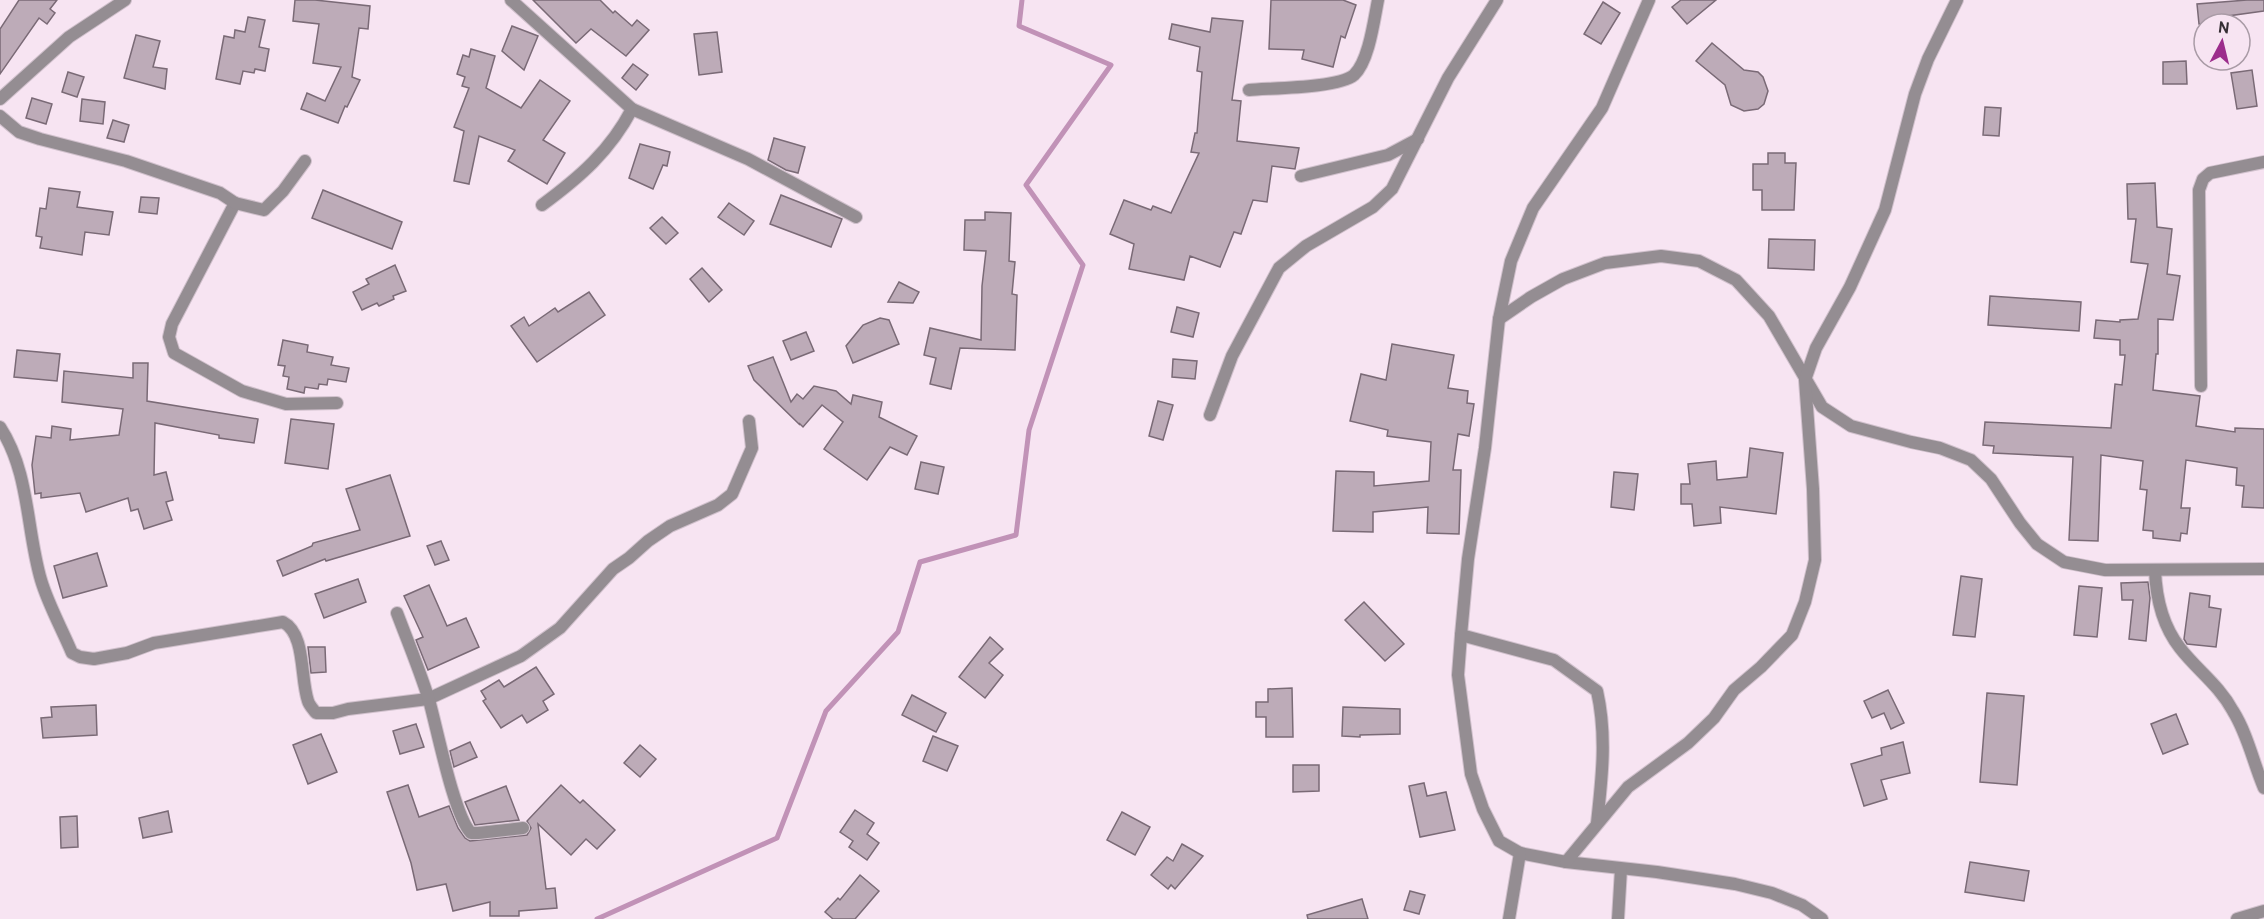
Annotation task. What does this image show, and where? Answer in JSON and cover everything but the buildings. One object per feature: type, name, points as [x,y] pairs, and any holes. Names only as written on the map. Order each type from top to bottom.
[{"type":"street","points":[[0,99],[69,37],[125,0]]},
{"type":"street","points":[[511,0],[632,110],[748,159],[855,217]]},
{"type":"street","points":[[1249,90],[1337,82],[1354,75],[1365,57],[1378,0]]},
{"type":"street","points":[[1210,415],[1232,356],[1279,268],[1306,246],[1373,207],[1392,189],[1448,78],[1497,0]]},
{"type":"street","points":[[1649,0],[1602,108],[1533,208],[1511,261],[1499,319],[1485,448],[1468,559],[1461,635],[1458,675],[1472,774],[1483,809],[1499,842],[1520,853],[1566,862],[1691,877],[1772,893],[1802,905],[1822,919]]},
{"type":"street","points":[[1566,862],[1628,788],[1688,743],[1714,718],[1734,690],[1761,667],[1792,635],[1805,602],[1815,560],[1813,489],[1804,380],[1816,348],[1850,287],[1885,210],[1915,94],[1940,32],[1957,0]]},
{"type":"street","points":[[542,205],[570,184],[603,153],[620,133],[632,110]]},
{"type":"street","points":[[0,116],[19,132],[40,140],[126,161],[220,193],[235,203],[264,210],[283,190],[304,161]]},
{"type":"street","points":[[1301,176],[1388,154],[1418,139]]},
{"type":"street","points":[[2201,386],[2199,190],[2203,179],[2210,173],[2264,162]]},
{"type":"street","points":[[235,203],[172,324],[169,338],[174,353],[242,391],[286,404],[337,403]]},
{"type":"street","points":[[1499,319],[1563,279],[1605,262],[1661,256],[1700,261],[1736,280],[1769,316],[1804,380],[1822,407],[1851,426],[1940,448],[1971,460],[1991,479],[2037,544],[2064,562],[2105,570],[2264,569]]},
{"type":"street","points":[[0,428],[9,441],[17,462],[27,500],[41,580],[72,653],[94,659],[127,653],[154,643],[283,622],[290,625],[297,636],[308,703],[316,713],[333,713],[428,699],[521,656],[560,628],[613,569],[648,541],[670,526],[718,505],[732,494],[752,448],[748,421]]},
{"type":"street","points":[[2155,570],[2156,589],[2164,620],[2180,648],[2215,683],[2232,709],[2249,742],[2264,788]]},
{"type":"street","points":[[397,613],[428,699],[454,796],[466,829],[471,833],[478,833],[523,828]]},
{"type":"street","points":[[1461,635],[1554,660],[1597,691],[1603,718],[1603,765],[1597,823]]},
{"type":"street","points":[[1509,919],[1520,853]]},
{"type":"street","points":[[1618,919],[1621,868]]},
{"type":"street","points":[[2237,919],[2264,911]]},
{"type":"waterway","points":[[597,919],[777,838],[826,711],[898,632],[920,562],[1016,535],[1029,430],[1083,265],[1026,185],[1111,65],[1019,26],[1022,0]]}]
